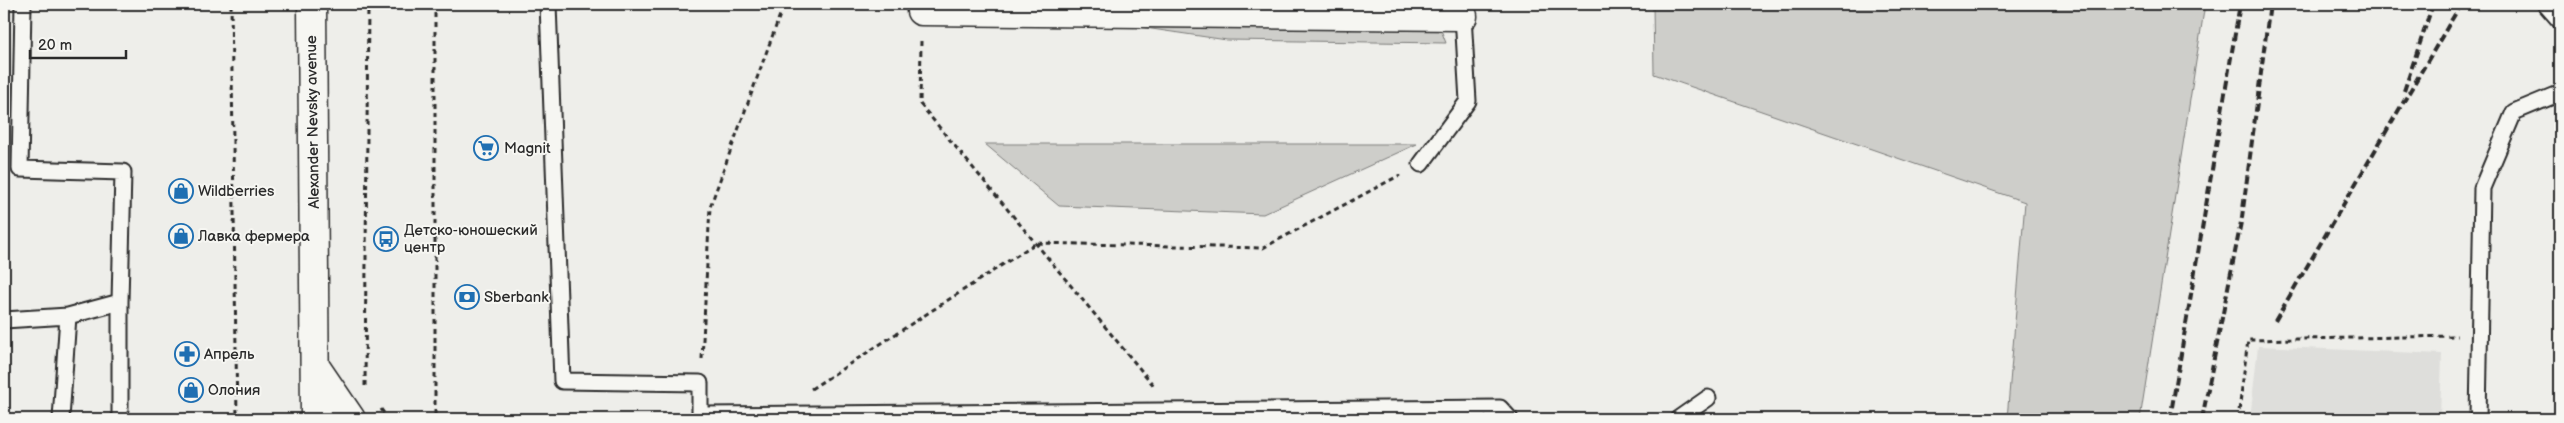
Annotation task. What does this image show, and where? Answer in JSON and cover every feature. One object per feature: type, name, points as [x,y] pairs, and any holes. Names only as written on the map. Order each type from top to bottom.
[{"type":"street","name":"Alexander Nevsky avenue","points":[[312,4],[314,419]]},
{"type":"street","points":[[921,7],[1466,10]]},
{"type":"street","points":[[315,366],[351,419]]},
{"type":"lane","points":[[23,4],[20,169],[123,172],[120,419]]},
{"type":"lane","points":[[548,4],[562,381],[700,382],[700,417],[772,414],[1174,410],[1322,414],[1500,408],[1510,419]]},
{"type":"lane","points":[[2545,4],[2560,21]]},
{"type":"lane","points":[[1421,164],[1468,101],[1466,10]]},
{"type":"lane","points":[[2478,419],[2482,188],[2514,112],[2560,93]]},
{"type":"lane","points":[[4,320],[68,316],[120,302]]},
{"type":"lane","points":[[61,419],[68,316]]},
{"type":"lane","points":[[1678,419],[1708,398]]},
{"type":"path","points":[[231,4],[237,419]]},
{"type":"path","points":[[365,388],[368,4]]},
{"type":"path","points":[[435,4],[435,419]]},
{"type":"path","points":[[700,382],[710,207],[784,4]]},
{"type":"path","points":[[921,7],[920,104],[1174,410]]},
{"type":"path","points":[[772,414],[1036,243],[1264,248],[1421,164]]},
{"type":"path","points":[[2238,419],[2248,340],[2480,336]]},
{"type":"path","points":[[377,404],[388,419]]},
{"type":"shaded area","points":[[1045,4],[1431,4],[1446,43],[1227,40],[1138,27]]},
{"type":"shaded area","points":[[1653,4],[2205,4],[2140,419],[2007,419],[2025,202],[1654,74]]},
{"type":"shaded area","points":[[985,144],[1417,144],[1263,214],[1059,206]]},
{"type":"shaded area","points":[[2258,346],[2442,354],[2440,419],[2250,419]]},
{"type":"railway","points":[[2170,419],[2240,4]]},
{"type":"railway","points":[[2202,419],[2242,217],[2270,4]]},
{"type":"railway","points":[[2404,91],[2433,4]]},
{"type":"railway","points":[[2275,321],[2461,4]]},
{"type":"place","name":"Magnit","points":[[486,148]]},
{"type":"place","name":"Wildberries","points":[[181,191]]},
{"type":"place","name":"Лавка фермера","points":[[181,236]]},
{"type":"place","name":"Детско-юношеский центр","points":[[386,239]]},
{"type":"place","name":"Sberbank","points":[[467,297]]},
{"type":"place","name":"Апрель","points":[[187,354]]},
{"type":"place","name":"Олония","points":[[191,390]]}]
